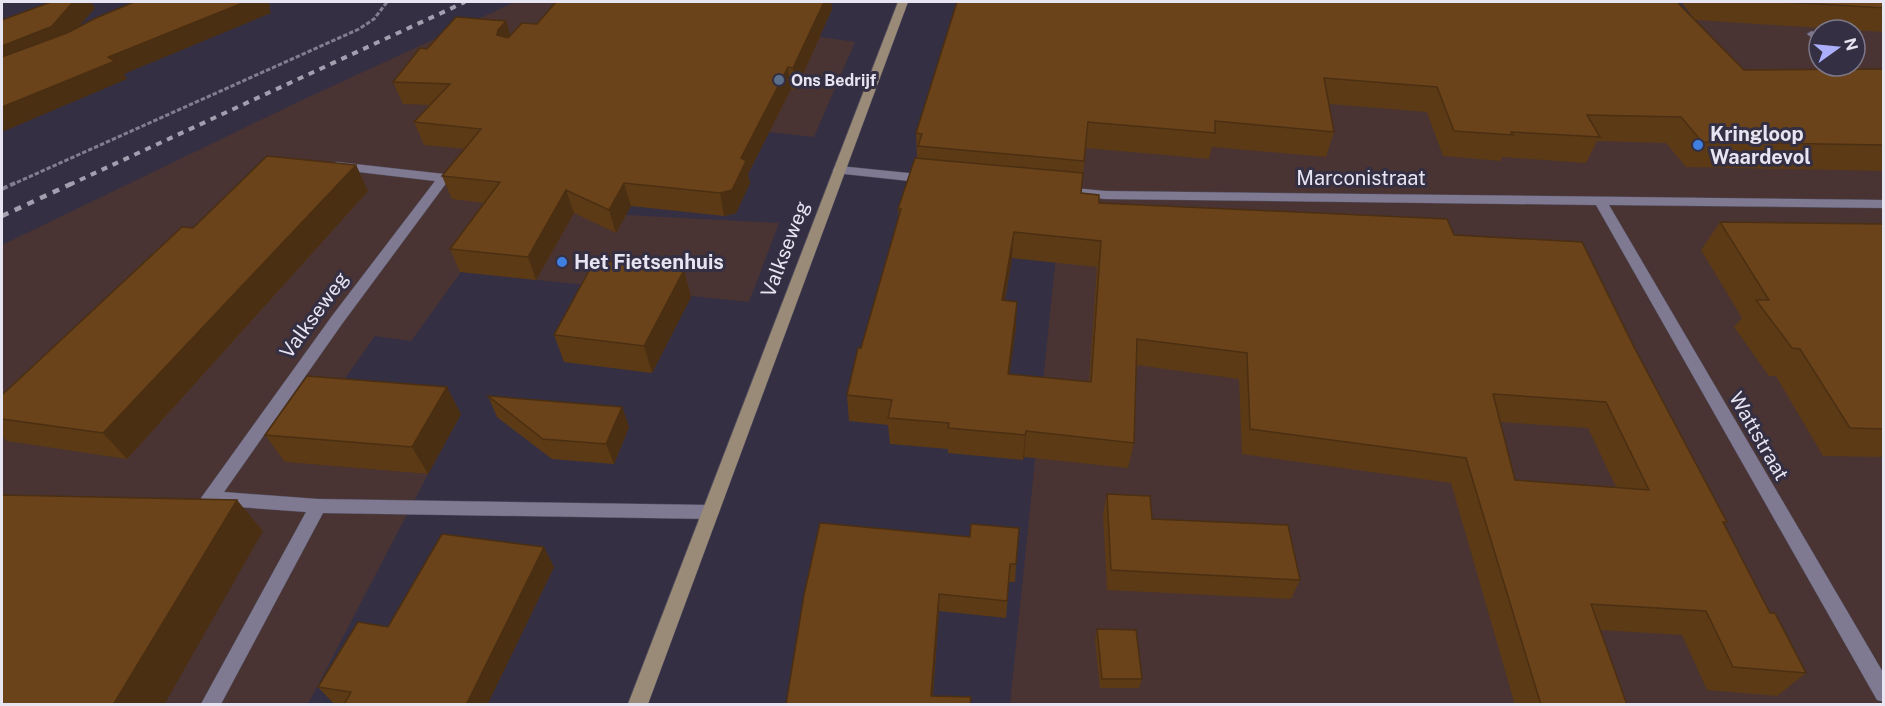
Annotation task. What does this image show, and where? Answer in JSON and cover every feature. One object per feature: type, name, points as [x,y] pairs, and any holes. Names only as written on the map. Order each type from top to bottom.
[{"type":"street","name":"Valkseweg","points":[[638,705],[903,2]]},
{"type":"street","points":[[1862,78],[1884,98]]},
{"type":"street","name":"Valkseweg","points":[[327,165],[444,178],[337,320],[210,498],[318,506],[710,512]]},
{"type":"street","points":[[839,170],[943,180]]},
{"type":"street","name":"Marconistraat","points":[[1047,190],[1105,195],[1884,204]]},
{"type":"street","name":"Wattstraat","points":[[1599,199],[1878,675],[1884,693]]},
{"type":"street","points":[[211,705],[318,506]]},
{"type":"path","points":[[2,189],[359,29],[374,19],[387,2]]},
{"type":"shaded area","points":[[515,2],[660,2],[793,33],[855,42],[814,137],[759,131],[512,202],[626,215],[779,223],[749,302],[461,272],[411,341],[375,336],[286,462],[428,474],[308,704],[2,704],[2,245],[300,101]]},
{"type":"shaded area","points":[[1082,2],[1349,2],[1807,26],[1807,78],[1867,78],[1867,29],[1883,30],[1883,704],[1010,704]]},
{"type":"building","points":[[51,2],[73,2],[52,26],[68,20],[2,46],[2,20]]},
{"type":"building","points":[[134,2],[245,2],[108,57],[115,61],[2,107],[2,57],[67,33]]},
{"type":"building","points":[[556,2],[824,2],[793,68],[788,67],[741,158],[746,161],[732,190],[720,193],[624,183],[609,210],[566,190],[528,257],[450,249],[500,182],[442,176],[481,129],[414,122],[450,84],[393,82],[420,48],[427,49],[456,17],[506,21],[498,30],[497,35],[508,38],[522,23],[537,24]]},
{"type":"building","points":[[957,2],[1677,2],[1744,70],[1807,70],[1807,78],[1867,78],[1867,69],[1884,69],[1884,145],[1702,142],[1681,117],[1587,115],[1600,137],[1454,131],[1437,87],[1324,78],[1334,132],[1215,121],[1215,133],[1088,122],[1084,161],[918,146],[922,134],[916,133]]},
{"type":"building","points":[[1784,2],[1884,2],[1884,8]]},
{"type":"building","points":[[267,156],[356,165],[103,433],[2,419],[2,395],[182,227],[193,228]]},
{"type":"building","points":[[915,158],[1083,173],[1081,193],[1099,195],[1099,203],[1447,219],[1454,235],[1582,242],[1635,349],[1727,522],[1723,522],[1770,613],[1775,613],[1806,673],[1733,667],[1706,611],[1591,604],[1627,705],[1541,705],[1466,458],[1250,429],[1247,353],[1137,339],[1134,443],[1026,431],[1025,435],[948,428],[949,423],[888,418],[892,400],[847,395],[858,348],[861,348],[901,209],[898,209]],"holes":[[[1014,232],[1101,241],[1091,382],[1008,374],[1017,302],[1002,300]],[[1493,394],[1606,402],[1649,490],[1515,480]]]},
{"type":"building","points":[[1720,222],[1884,224],[1884,429],[1850,428],[1800,349],[1792,348],[1756,300],[1769,300]]},
{"type":"building","points":[[595,260],[684,270],[644,346],[554,335]]},
{"type":"building","points":[[307,376],[447,387],[412,447],[265,435]]},
{"type":"building","points":[[488,396],[622,407],[606,444],[543,439]]},
{"type":"building","points":[[1107,494],[1150,496],[1152,519],[1288,525],[1300,580],[1111,570]]},
{"type":"building","points":[[2,495],[237,500],[113,705],[2,705]]},
{"type":"building","points":[[820,523],[970,537],[971,524],[1019,528],[1016,564],[1010,564],[1007,601],[939,594],[931,696],[971,697],[970,705],[786,705],[804,595]]},
{"type":"building","points":[[442,534],[544,547],[466,705],[344,705],[351,692],[318,687],[358,622],[388,627]]},
{"type":"building","points":[[1097,629],[1136,630],[1142,679],[1102,679]]},
{"type":"railway","points":[[69,185],[465,2]]},
{"type":"railway","points":[[2,216],[73,183]]},
{"type":"place","name":"Ons Bedrijf","points":[[779,80]]},
{"type":"place","name":"Kringloop Waardevol","points":[[1698,145]]},
{"type":"place","name":"Het Fietsenhuis","points":[[562,262]]}]
